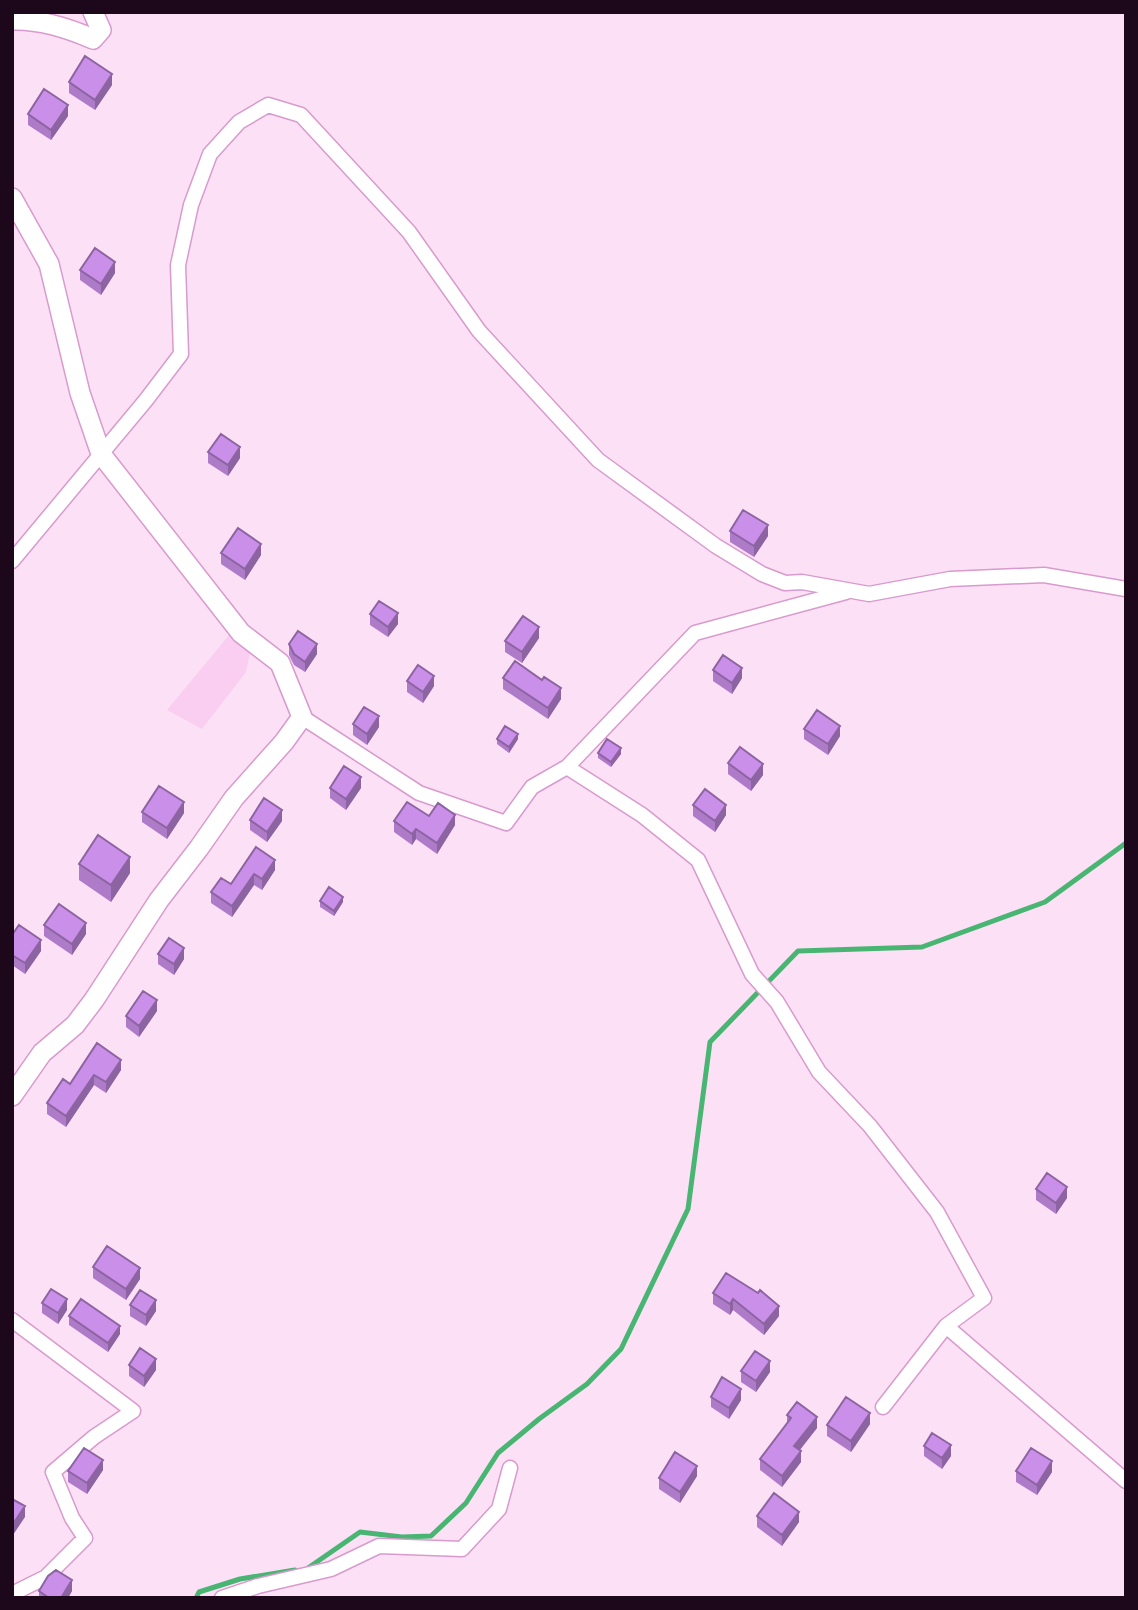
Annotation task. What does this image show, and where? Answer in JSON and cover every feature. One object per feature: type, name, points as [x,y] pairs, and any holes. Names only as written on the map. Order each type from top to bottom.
[{"type":"street","points":[[12,20],[26,19],[67,28],[93,39],[101,30],[93,12]]},
{"type":"street","points":[[12,561],[181,354],[178,265],[191,205],[210,154],[239,122],[268,104],[301,115],[409,232],[479,331],[598,460],[716,547],[762,574],[785,583],[802,582],[869,594],[950,579],[1044,575],[1126,589]]},
{"type":"street","points":[[12,198],[49,264],[80,393],[101,454],[241,633],[279,663],[302,717],[419,793],[506,823],[532,787],[566,767],[695,632],[851,591]]},
{"type":"street","points":[[12,1096],[43,1053],[75,1025],[159,900],[234,798],[284,742],[302,717]]},
{"type":"street","points":[[566,767],[642,815],[698,860],[752,974],[777,1002],[819,1072],[870,1126],[937,1212],[984,1298],[946,1326],[883,1408]]},
{"type":"street","points":[[12,1320],[132,1411],[94,1437],[53,1472],[72,1518],[85,1538],[46,1577],[12,1594]]},
{"type":"street","points":[[946,1326],[1126,1481]]},
{"type":"street","points":[[222,1598],[258,1586],[331,1569],[379,1546],[462,1549],[499,1509],[510,1468]]},
{"type":"shaded area","points":[[230,634],[250,652],[246,672],[202,729],[167,710]]},
{"type":"building","points":[[85,56],[112,74],[95,100],[69,82]]},
{"type":"building","points":[[44,89],[68,105],[51,130],[28,114]]},
{"type":"building","points":[[95,248],[115,262],[101,284],[80,270]]},
{"type":"building","points":[[221,434],[240,447],[228,465],[208,452]]},
{"type":"building","points":[[743,510],[768,525],[754,546],[730,531]]},
{"type":"building","points":[[238,528],[261,544],[245,569],[221,553]]},
{"type":"building","points":[[379,601],[398,613],[388,627],[370,614]]},
{"type":"building","points":[[523,616],[539,627],[522,652],[505,641]]},
{"type":"building","points":[[298,631],[317,644],[305,662],[294,654],[289,644]]},
{"type":"building","points":[[723,655],[742,668],[732,683],[713,670]]},
{"type":"building","points":[[515,661],[542,680],[544,677],[561,688],[548,708],[503,678]]},
{"type":"building","points":[[418,665],[434,676],[423,692],[407,681]]},
{"type":"building","points":[[364,707],[379,716],[367,734],[353,724]]},
{"type":"building","points":[[817,710],[840,726],[828,744],[804,729]]},
{"type":"building","points":[[505,726],[518,734],[509,747],[497,739]]},
{"type":"building","points":[[607,739],[621,748],[611,762],[598,753]]},
{"type":"building","points":[[740,747],[763,764],[751,780],[728,763]]},
{"type":"building","points":[[344,766],[361,777],[346,799],[330,788]]},
{"type":"building","points":[[159,786],[184,802],[167,828],[142,812]]},
{"type":"building","points":[[705,789],[726,805],[715,821],[693,805]]},
{"type":"building","points":[[264,798],[282,810],[267,832],[250,820]]},
{"type":"building","points":[[407,802],[429,816],[438,803],[455,815],[437,843],[416,829],[412,834],[394,821]]},
{"type":"building","points":[[98,835],[130,857],[111,885],[79,864]]},
{"type":"building","points":[[256,847],[275,860],[262,879],[254,874],[232,906],[211,892],[221,878],[231,884]]},
{"type":"building","points":[[329,887],[343,897],[334,911],[320,901]]},
{"type":"building","points":[[59,904],[86,923],[72,944],[44,925]]},
{"type":"building","points":[[19,925],[41,940],[25,963],[12,955],[12,935]]},
{"type":"building","points":[[169,938],[184,948],[174,964],[158,954]]},
{"type":"building","points":[[143,991],[157,1000],[139,1026],[126,1016]]},
{"type":"building","points":[[97,1043],[121,1060],[106,1082],[94,1075],[66,1116],[47,1103],[63,1079],[70,1084]]},
{"type":"building","points":[[1047,1173],[1067,1187],[1056,1203],[1036,1189]]},
{"type":"building","points":[[107,1246],[140,1268],[126,1289],[93,1267]]},
{"type":"building","points":[[726,1273],[758,1293],[760,1290],[779,1306],[764,1324],[733,1299],[730,1304],[713,1293]]},
{"type":"building","points":[[51,1289],[67,1299],[58,1313],[42,1303]]},
{"type":"building","points":[[140,1290],[156,1300],[146,1315],[130,1305]]},
{"type":"building","points":[[81,1299],[120,1326],[108,1343],[69,1316]]},
{"type":"building","points":[[140,1348],[156,1359],[144,1376],[129,1365]]},
{"type":"building","points":[[755,1351],[770,1361],[756,1381],[741,1371]]},
{"type":"building","points":[[722,1377],[741,1389],[729,1408],[711,1397]]},
{"type":"building","points":[[846,1397],[870,1413],[851,1441],[827,1425]]},
{"type":"building","points":[[797,1402],[817,1417],[794,1446],[801,1451],[782,1476],[760,1459],[791,1418],[787,1415]]},
{"type":"building","points":[[932,1433],[951,1445],[942,1458],[924,1446]]},
{"type":"building","points":[[84,1448],[103,1460],[87,1483],[68,1471]]},
{"type":"building","points":[[1031,1448],[1052,1461],[1037,1485],[1016,1471]]},
{"type":"building","points":[[675,1452],[697,1466],[680,1492],[659,1478]]},
{"type":"building","points":[[774,1493],[799,1512],[782,1535],[757,1516]]},
{"type":"building","points":[[12,1499],[25,1506],[13,1524],[12,1524]]},
{"type":"building","points":[[56,1570],[72,1580],[61,1598],[49,1598],[39,1591],[48,1576]]},
{"type":"waterway","points":[[308,1568],[360,1532],[402,1537],[431,1536],[466,1503],[498,1453],[587,1384],[621,1349],[688,1209],[710,1042],[798,951],[922,947],[1045,902],[1126,843]]},
{"type":"waterway","points":[[196,1598],[199,1592],[240,1579],[295,1570]]}]
